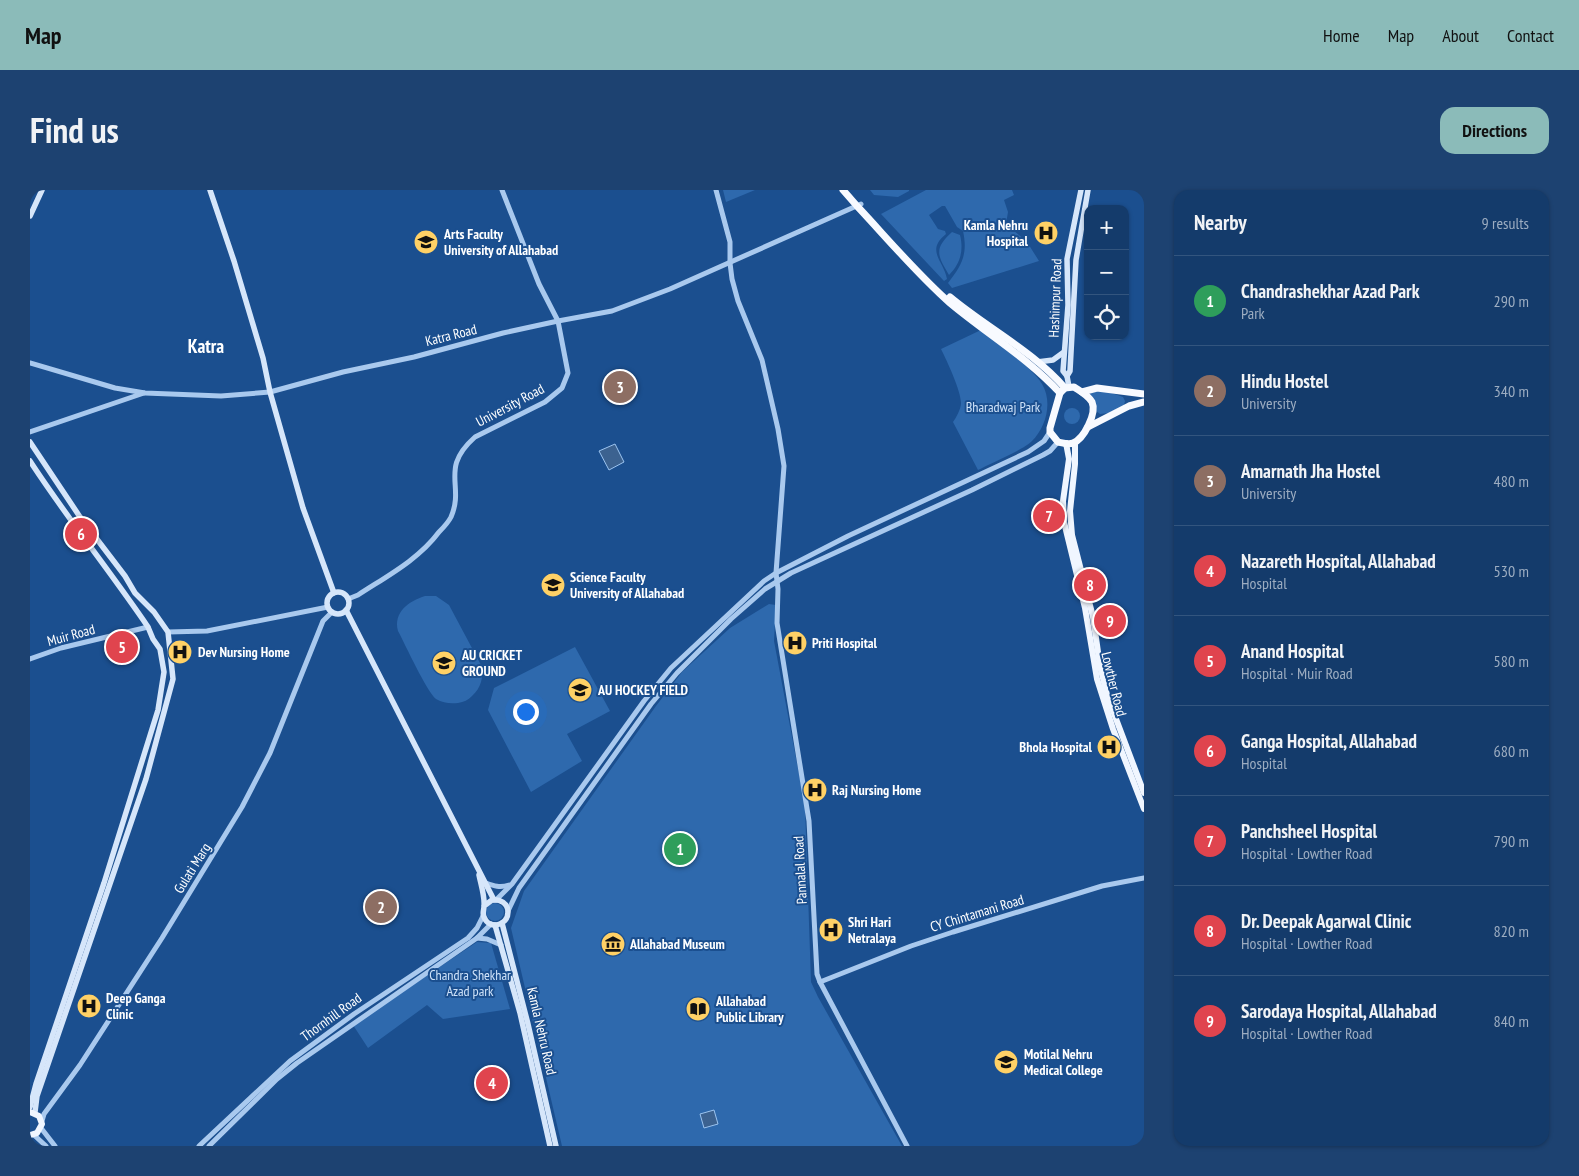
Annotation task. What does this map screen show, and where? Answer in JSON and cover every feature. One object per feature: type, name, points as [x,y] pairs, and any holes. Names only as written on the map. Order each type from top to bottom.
[{"type":"highway","points":[[843,190],[939,286],[966,309],[1057,378],[1065,389]]},
{"type":"highway","points":[[849,190],[859,205],[948,301],[1039,372],[1065,389],[1074,387],[1091,400],[1093,406],[1092,417],[1088,427],[1075,442],[1066,443],[1058,442],[1050,432],[1065,389]]},
{"type":"highway","points":[[1082,392],[1097,388],[1144,394]]},
{"type":"highway","points":[[1088,427],[1129,406],[1144,402]]},
{"type":"main road","points":[[30,216],[42,190]]},
{"type":"main road","points":[[210,190],[260,349],[270,392],[303,508],[334,592]]},
{"type":"main road","name":"Hashimpur Road","points":[[1065,389],[1067,376],[1063,370],[1068,305],[1067,259],[1081,190]]},
{"type":"main road","points":[[1067,376],[1070,371],[1076,260],[1088,190]]},
{"type":"main road","points":[[1037,362],[1053,360],[1064,352]]},
{"type":"main road","points":[[30,442],[80,517],[125,576],[135,593],[158,617],[168,634],[173,679],[146,779],[32,1110]]},
{"type":"main road","name":"Lowther Road","points":[[1075,442],[1075,464],[1070,511],[1072,535],[1093,617],[1107,695],[1144,793]]},
{"type":"main road","name":"Lowther Road","points":[[1066,443],[1068,459],[1064,522],[1085,608],[1096,679],[1112,729],[1144,809]]},
{"type":"main road","points":[[30,461],[46,487],[103,562],[146,624],[160,649],[164,672],[158,710],[100,897],[32,1094],[32,1110],[42,1120],[42,1128],[31,1135]]},
{"type":"main road","points":[[334,592],[343,593],[348,599],[349,605],[340,614],[332,612],[328,607],[328,598],[334,592]]},
{"type":"main road","points":[[346,610],[354,622],[495,900]]},
{"type":"main road","points":[[146,624],[153,615],[158,617]]},
{"type":"main road","points":[[156,644],[162,646],[168,634]]},
{"type":"main road","points":[[478,868],[484,906],[483,916],[493,925],[502,923],[507,918],[508,912],[504,903],[495,900],[488,902],[484,906]]},
{"type":"main road","name":"Kamla Nehru Road","points":[[502,923],[556,1146]]},
{"type":"main road","name":"Kamla Nehru Road","points":[[493,925],[502,946],[520,1013],[550,1146]]},
{"type":"street","name":"University Road","points":[[348,599],[358,595],[417,556],[430,544],[450,519],[454,507],[454,468],[458,454],[466,444],[474,437],[545,402],[562,388],[568,373],[558,320],[539,284],[502,190]]},
{"type":"street","name":"Pannalal Road","points":[[716,190],[730,242],[730,263],[738,301],[762,360],[778,429],[784,466],[776,573],[778,635],[793,716],[808,821],[818,974],[820,982],[907,1146]]},
{"type":"street","name":"Katra Road","points":[[30,363],[115,388],[144,393],[221,396],[270,392],[343,372],[558,320],[612,311],[670,290],[859,205]]},
{"type":"street","points":[[30,432],[144,393]]},
{"type":"street","points":[[495,900],[512,884],[644,701],[671,668],[764,581],[848,536],[1028,452],[1044,440],[1050,432]]},
{"type":"street","points":[[508,912],[519,888],[651,704],[677,673],[757,596],[777,581],[1043,455],[1058,442]]},
{"type":"street","points":[[168,634],[207,631],[328,607]]},
{"type":"street","name":"Gulati Marg","points":[[42,1120],[44,1114],[80,1065],[147,962],[242,807],[270,753],[323,622],[332,612]]},
{"type":"street","name":"Muir Road","points":[[30,659],[61,648],[146,624]]},
{"type":"street","name":"CY Chintamani Road","points":[[820,982],[911,946],[953,932],[1102,886],[1144,878]]},
{"type":"street","points":[[486,883],[502,887],[512,884]]},
{"type":"street","name":"Thornhill Road","points":[[200,1146],[290,1061],[354,1014],[468,938],[483,916]]},
{"type":"street","name":"Thornhill Road","points":[[209,1146],[277,1079],[296,1063],[493,925]]},
{"type":"street","points":[[477,938],[487,939],[502,946]]},
{"type":"street","points":[[42,1128],[55,1146]]},
{"type":"street","points":[[31,1135],[46,1146]]},
{"type":"green space","points":[[723,190],[755,190],[726,202]]},
{"type":"green space","points":[[870,190],[909,191],[898,197],[874,195]]},
{"type":"green space","points":[[926,190],[1012,190],[1014,195],[1004,200],[1008,212],[1006,224],[1027,242],[1039,261],[952,288],[948,283],[963,259],[965,246],[963,231],[957,227],[945,206],[929,215],[938,229],[945,231],[946,234],[940,240],[936,251],[947,279],[944,281],[881,214]]},
{"type":"green space","points":[[952,232],[960,235],[961,252],[956,266],[949,275],[939,253],[942,243]]},
{"type":"green space","name":"Bharadwaj Park","points":[[981,330],[1037,377],[1045,391],[1047,406],[1041,429],[1032,441],[1015,452],[978,470],[953,422],[961,403],[959,391],[941,349]]},
{"type":"green space","points":[[1093,391],[1106,391],[1123,397],[1124,405],[1109,413],[1100,414],[1095,410],[1090,394]]},
{"type":"green space","points":[[1069,408],[1075,408],[1080,413],[1078,422],[1069,424],[1064,419],[1064,413]]},
{"type":"green space","points":[[425,596],[436,596],[449,605],[481,665],[482,678],[480,686],[467,700],[449,703],[436,699],[432,695],[398,631],[397,624],[400,613],[408,604]]},
{"type":"green space","points":[[769,604],[776,605],[774,641],[805,806],[811,982],[902,1146],[562,1146],[511,928],[524,891],[682,672],[730,628]]},
{"type":"green space","points":[[575,647],[610,711],[567,734],[582,761],[531,792],[488,710],[494,688]]},
{"type":"green space","points":[[491,903],[499,903],[504,908],[502,919],[491,921],[486,916],[486,908]]},
{"type":"green space","name":"Chandra Shekhar Azad park","points":[[477,942],[491,943],[510,1009],[443,1019],[427,1005],[368,1048],[353,1025]]},
{"type":"shaded area","points":[[615,444],[624,462],[609,470],[599,451]]},
{"type":"shaded area","points":[[714,1110],[718,1124],[704,1128],[700,1114]]},
{"type":"place","name":"Kamla Nehru Hospital","points":[[1046,233]]},
{"type":"place","name":"Arts Faculty University of Allahabad","points":[[426,242]]},
{"type":"place","name":"Amarnath Jha Hostel","points":[[620,387]]},
{"type":"place","name":"Panchsheel Hospital","points":[[1049,516]]},
{"type":"place","name":"Ganga Hospital, Allahabad","points":[[81,534]]},
{"type":"place","name":"Science Faculty University of Allahabad","points":[[553,585]]},
{"type":"place","name":"Dr. Deepak Agarwal Clinic","points":[[1090,585]]},
{"type":"place","name":"Sarodaya Hospital, Allahabad","points":[[1110,621]]},
{"type":"place","name":"Priti Hospital","points":[[795,643]]},
{"type":"place","name":"Anand Hospital","points":[[122,647]]},
{"type":"place","name":"Dev Nursing Home","points":[[180,652]]},
{"type":"place","name":"AU CRICKET GROUND","points":[[444,663]]},
{"type":"place","name":"AU HOCKEY FIELD","points":[[580,690]]},
{"type":"place","name":"Bhola Hospital","points":[[1109,747]]},
{"type":"place","name":"Raj Nursing Home","points":[[815,790]]},
{"type":"place","name":"Chandrashekhar Azad Park","points":[[680,849]]},
{"type":"place","name":"Hindu Hostel","points":[[381,907]]},
{"type":"place","name":"Shri Hari Netralaya","points":[[831,930]]},
{"type":"place","name":"Allahabad Museum","points":[[613,944]]},
{"type":"place","name":"Deep Ganga Clinic","points":[[89,1006]]},
{"type":"place","name":"Allahabad Public Library","points":[[698,1009]]},
{"type":"place","name":"Motilal Nehru Medical College","points":[[1006,1062]]},
{"type":"place","name":"Nazareth Hospital, Allahabad","points":[[492,1083]]},
{"type":"district","name":"Katra","points":[[206,346]]}]
